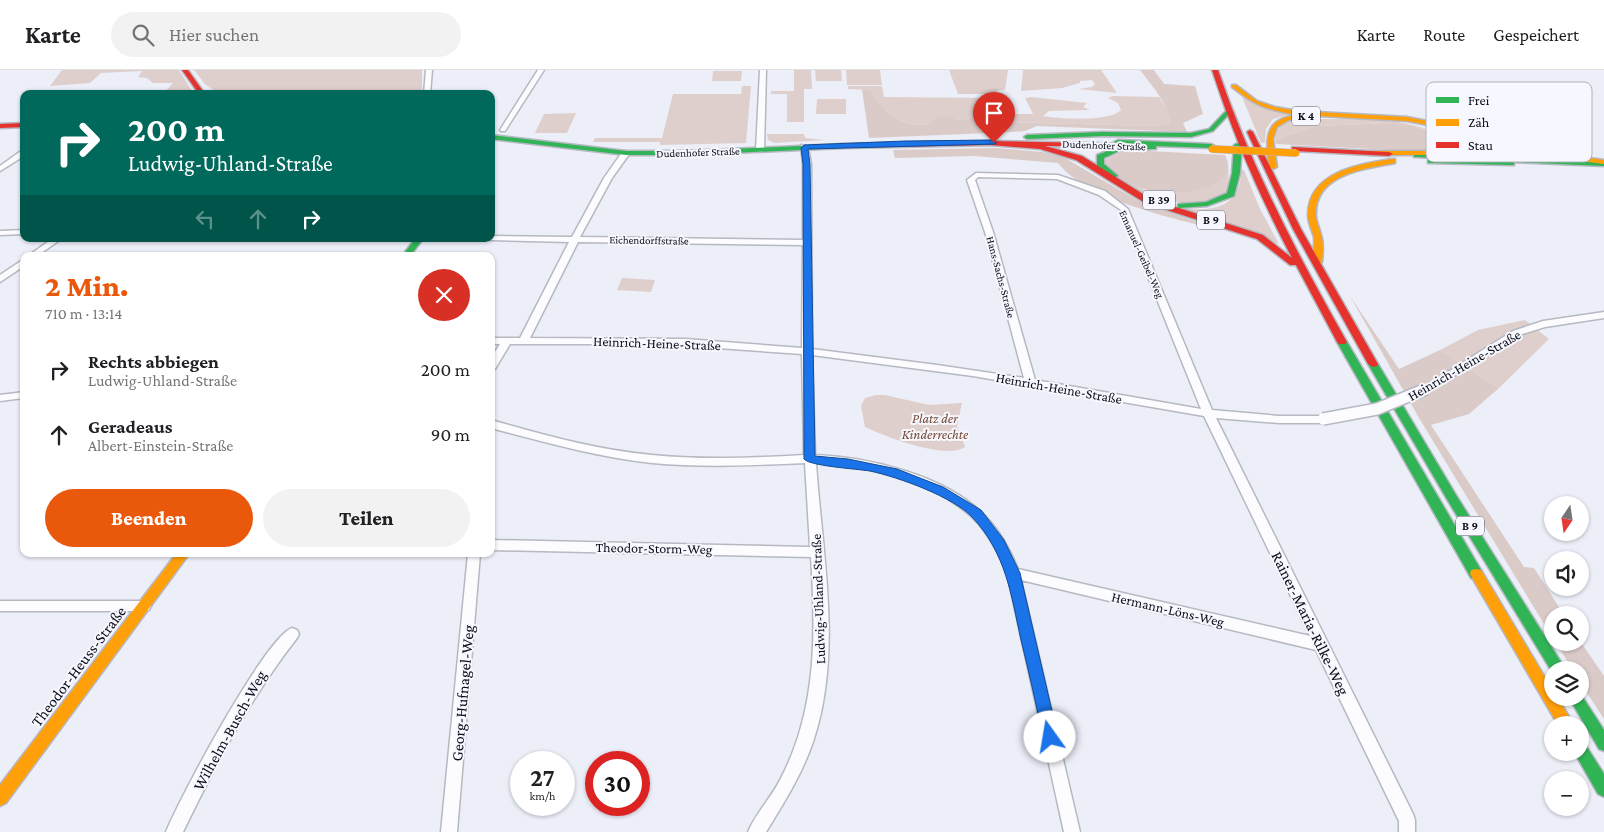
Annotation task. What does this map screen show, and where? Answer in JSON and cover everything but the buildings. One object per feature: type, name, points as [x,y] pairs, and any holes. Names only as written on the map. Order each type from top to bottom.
[{"type":"main road","points":[[185,70],[199,90]]},
{"type":"main road","name":"B 9","points":[[1216,70],[1228,112],[1250,169],[1302,272],[1386,422],[1561,716]]},
{"type":"main road","name":"B 9","points":[[1426,123],[1407,119],[1298,113],[1274,109],[1255,102],[1232,82],[1248,127],[1277,188],[1318,266],[1434,469],[1552,661]]},
{"type":"main road","points":[[992,141],[1071,134],[1191,135],[1211,130],[1228,112]]},
{"type":"main road","name":"K 4","points":[[1277,188],[1269,134],[1276,123],[1285,118],[1316,116],[1407,121],[1426,126]]},
{"type":"main road","points":[[0,126],[20,125]]},
{"type":"main road","name":"Dudenhofer Straße","points":[[495,137],[626,153],[992,141],[1118,142]]},
{"type":"main road","name":"B 39","points":[[1212,147],[1120,149],[1106,152],[1100,157],[1100,165],[1108,173],[1152,198],[1179,206],[1201,207],[1217,203],[1231,194],[1236,173],[1238,138]]},
{"type":"main road","name":"Dudenhofer Straße","points":[[992,141],[1153,147]]},
{"type":"main road","name":"B 9","points":[[992,141],[1042,147],[1079,158],[1148,201],[1260,237],[1279,250],[1302,272]]},
{"type":"main road","points":[[1079,158],[1076,147],[1081,144],[1118,142]]},
{"type":"main road","name":"B 39","points":[[1118,142],[1426,158]]},
{"type":"main road","name":"B 39","points":[[1295,151],[1426,155]]},
{"type":"main road","name":"K 4","points":[[1372,153],[1426,153]]},
{"type":"main road","name":"B 39","points":[[1318,266],[1319,242],[1312,216],[1312,202],[1318,189],[1327,181],[1347,172],[1393,162],[1602,164]]},
{"type":"main road","name":"B 39","points":[[1495,162],[1511,163]]},
{"type":"main road","name":"B 39","points":[[1566,162],[1602,164]]},
{"type":"main road","points":[[1588,162],[1602,164]]},
{"type":"main road","points":[[409,252],[417,242]]},
{"type":"main road","name":"Theodor-Heuss-Straße","points":[[0,798],[181,557]]},
{"type":"main road","points":[[1581,706],[1604,744]]},
{"type":"main road","points":[[1587,761],[1604,789]]},
{"type":"street","points":[[427,90],[429,70]]},
{"type":"street","points":[[495,137],[541,70]]},
{"type":"street","points":[[760,150],[763,70]]},
{"type":"street","name":"Ludwig-Uhland-Straße","points":[[758,831],[804,751],[816,710],[822,644],[810,459],[807,164],[804,148]]},
{"type":"street","points":[[523,341],[608,178],[626,153]]},
{"type":"street","points":[[0,169],[20,156]]},
{"type":"street","name":"Hans-Sachs-Straße","points":[[976,175],[971,180],[988,232],[1030,382]]},
{"type":"street","name":"Emanuel-Geibel-Weg","points":[[976,175],[1058,177],[1102,193],[1124,209],[1209,415]]},
{"type":"street","points":[[0,232],[20,232]]},
{"type":"street","name":"Eichendorffstraße","points":[[495,238],[808,243]]},
{"type":"street","points":[[38,252],[53,242]]},
{"type":"street","points":[[0,279],[20,265]]},
{"type":"street","name":"Heinrich-Heine-Straße","points":[[495,341],[683,342],[870,358],[1030,382],[1209,415],[1288,421],[1323,419],[1377,409],[1426,389],[1516,333],[1543,324],[1604,315]]},
{"type":"street","points":[[495,360],[507,341]]},
{"type":"street","points":[[0,398],[20,396]]},
{"type":"street","name":"Rainer-Maria-Rilke-Weg","points":[[1209,415],[1406,820],[1407,832]]},
{"type":"street","points":[[495,425],[578,447],[644,458],[722,463],[810,459],[848,463],[893,472],[939,490],[959,501],[976,513],[994,536],[1013,573],[1072,832]]},
{"type":"street","name":"Theodor-Storm-Weg","points":[[495,545],[817,552]]},
{"type":"street","name":"Georg-Hufnagel-Weg","points":[[449,832],[474,557]]},
{"type":"street","name":"Hermann-Löns-Weg","points":[[1013,573],[1322,645]]},
{"type":"street","points":[[0,606],[144,606]]},
{"type":"street","name":"Wilhelm-Busch-Weg","points":[[174,832],[246,696],[269,661],[292,634]]},
{"type":"green space","points":[[62,70],[179,70],[192,90],[167,90],[173,83],[153,83],[147,78],[138,77],[142,71],[101,73],[90,83],[50,86]]},
{"type":"green space","points":[[194,70],[422,70],[422,90],[213,90],[205,84]]},
{"type":"green space","points":[[794,70],[811,70],[812,89],[804,89],[804,122],[787,122],[787,94],[771,94],[771,91],[794,91]]},
{"type":"green space","points":[[815,70],[841,70],[842,81],[816,81]]},
{"type":"green space","points":[[846,70],[880,70],[882,85],[847,85]]},
{"type":"green space","points":[[949,70],[1008,70],[1005,90],[998,90],[996,94],[958,94]]},
{"type":"green space","points":[[1023,70],[1101,70],[1117,93],[1079,89],[1092,87],[1095,84],[1092,80],[1080,81],[1080,83],[1062,88],[1021,91]]},
{"type":"green space","points":[[713,71],[742,71],[741,81],[712,81]]},
{"type":"green space","points":[[742,86],[751,86],[746,143],[660,145],[660,142],[593,142],[595,138],[662,138],[673,94],[741,94]]},
{"type":"green space","points":[[848,86],[882,86],[884,97],[990,98],[998,114],[1033,114],[1025,98],[1031,97],[1087,103],[1083,107],[1090,110],[1049,111],[1043,116],[1072,119],[1096,118],[1115,114],[1121,110],[1118,103],[1108,98],[1113,96],[1159,97],[1169,113],[1170,122],[1152,126],[1009,122],[984,116],[957,120],[954,117],[936,117],[933,123],[920,125],[895,117],[883,107],[870,90],[848,89]]},
{"type":"green space","points":[[1242,97],[1264,108],[1292,114],[1273,119],[1266,129],[1265,143],[1261,143]]},
{"type":"green space","points":[[817,99],[846,99],[846,114],[816,114]]},
{"type":"green space","points":[[576,113],[567,133],[535,133],[544,114]]},
{"type":"green space","points":[[1307,119],[1382,120],[1421,127],[1426,131],[1420,128],[1388,123],[1314,126],[1275,140],[1276,133],[1281,125],[1289,121]]},
{"type":"green space","points":[[767,134],[804,134],[805,138],[825,140],[774,143],[768,140]]},
{"type":"green space","points":[[1148,151],[1115,173],[1149,191],[1157,194],[1167,193],[1205,188],[1212,185],[1222,176],[1228,160],[1229,189],[1214,201],[1186,203],[1169,201],[1153,196],[1122,181],[1111,172],[1104,161],[1108,157],[1119,153]]},
{"type":"green space","points":[[1241,170],[1244,170],[1260,209],[1279,244],[1179,208],[1202,209],[1222,205],[1236,193],[1240,183]]},
{"type":"green space","points":[[622,278],[655,280],[651,292],[617,290]]},
{"type":"green space","points":[[1525,320],[1549,339],[1499,388],[1440,350],[1478,330]]},
{"type":"green space","name":"Platz der Kinderrechte","points":[[885,395],[929,405],[962,403],[957,426],[965,447],[944,451],[916,446],[865,427],[861,406],[865,398]]},
{"type":"shaded area","points":[[1140,70],[1154,70],[1164,84],[1195,86],[1203,114],[1183,123],[1187,132],[1037,126],[1025,131],[1013,132],[869,138],[862,89],[870,90],[883,107],[895,117],[919,125],[932,123],[937,116],[953,115],[957,120],[984,116],[1009,122],[1152,126],[1170,122],[1162,101]]},
{"type":"shaded area","points":[[1388,123],[1410,126],[1426,131],[1426,150],[1276,144],[1275,140],[1314,126]]},
{"type":"shaded area","points":[[996,148],[1043,152],[1065,158],[1142,203],[1221,230],[1157,214],[1110,197],[1071,176],[1058,163],[974,156],[895,158],[893,150]]},
{"type":"shaded area","points":[[1148,151],[1225,155],[1227,170],[1219,181],[1204,189],[1184,193],[1161,192],[1140,187],[1121,178],[1109,164],[1112,159],[1121,154]]},
{"type":"shaded area","points":[[1350,296],[1399,369],[1440,350],[1499,388],[1469,414],[1431,425],[1524,567],[1534,568],[1544,584],[1544,596],[1552,596],[1558,606],[1544,606],[1544,624],[1419,418]]},
{"type":"shaded area","points":[[1561,651],[1587,651],[1604,676],[1604,719],[1589,696],[1589,661],[1567,661]]},
{"type":"traffic: fast","points":[[1027,137],[1103,134],[1191,135],[1211,130],[1228,112]]},
{"type":"traffic: fast","points":[[495,137],[626,153],[687,153],[843,146]]},
{"type":"traffic: fast","points":[[1118,142],[1211,146]]},
{"type":"traffic: fast","points":[[1181,206],[1207,204],[1231,194],[1236,173],[1238,145]]},
{"type":"traffic: fast","points":[[1114,176],[1100,165],[1100,157],[1118,149],[1153,147]]},
{"type":"traffic: fast","points":[[1417,155],[1426,155]]},
{"type":"traffic: fast","points":[[1471,162],[1511,163]]},
{"type":"traffic: fast","points":[[1562,162],[1604,164]]},
{"type":"traffic: fast","points":[[409,252],[417,242]]},
{"type":"traffic: fast","points":[[1342,342],[1476,574]]},
{"type":"traffic: fast","points":[[1373,364],[1452,498],[1553,661]]},
{"type":"traffic: fast","points":[[1581,706],[1604,744]]},
{"type":"traffic: fast","points":[[1587,761],[1604,789]]},
{"type":"traffic: slow","points":[[1234,86],[1255,102],[1274,109],[1298,113],[1407,119],[1426,122]]},
{"type":"traffic: slow","points":[[1273,167],[1270,139],[1274,126],[1287,118],[1299,116]]},
{"type":"traffic: slow","points":[[1212,149],[1296,153]]},
{"type":"traffic: slow","points":[[1372,153],[1426,153]]},
{"type":"traffic: slow","points":[[1592,160],[1604,162]]},
{"type":"traffic: slow","points":[[1318,262],[1319,242],[1312,216],[1313,202],[1319,190],[1328,181],[1339,175],[1366,166],[1392,161]]},
{"type":"traffic: slow","points":[[0,798],[181,557]]},
{"type":"traffic: slow","points":[[1476,574],[1561,716]]},
{"type":"traffic: jam","points":[[185,70],[199,90]]},
{"type":"traffic: jam","points":[[1215,70],[1227,106],[1255,175],[1288,243],[1342,342]]},
{"type":"traffic: jam","points":[[0,126],[20,125]]},
{"type":"traffic: jam","points":[[1250,132],[1297,229],[1373,364]]},
{"type":"traffic: jam","points":[[843,146],[916,143],[1137,146]]},
{"type":"traffic: jam","points":[[992,143],[1041,147],[1079,158],[1148,201],[1260,237],[1293,263]]},
{"type":"traffic: jam","points":[[1295,149],[1389,154]]},
{"type":"route","points":[[994,143],[905,143],[804,148],[807,164],[810,459],[868,466],[893,472],[939,490],[976,513],[999,544],[1008,559],[1013,573],[1050,737]]}]
